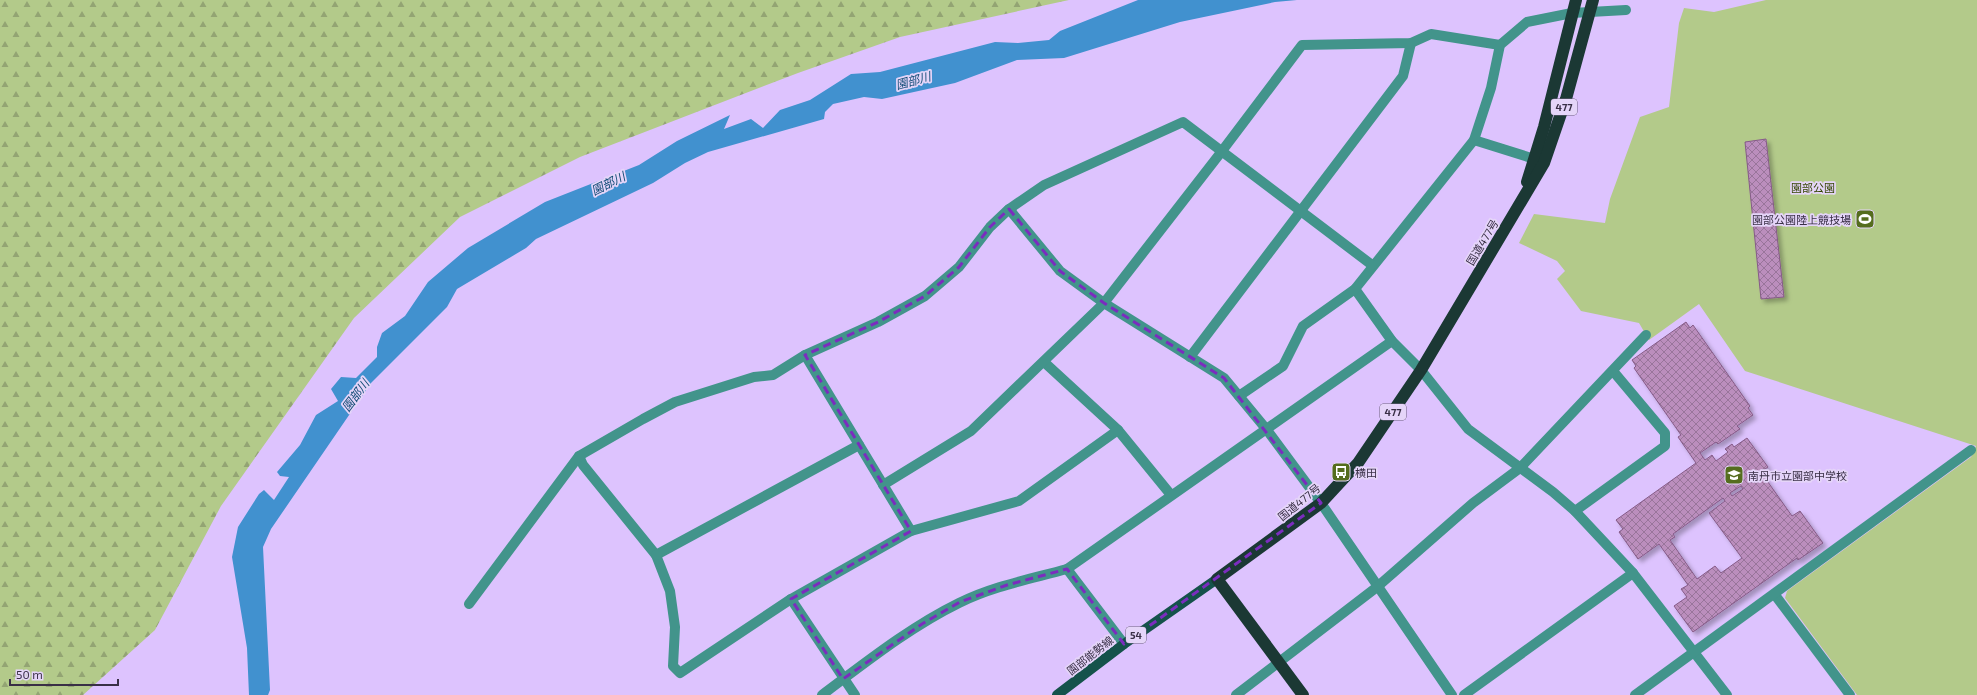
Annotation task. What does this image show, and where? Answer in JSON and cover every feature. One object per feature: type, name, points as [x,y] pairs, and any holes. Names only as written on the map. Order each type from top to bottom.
[{"type":"highway","name":"国道477号","points":[[1539,161],[1575,6]]},
{"type":"highway","name":"国道477号","points":[[1217,579],[1321,503],[1358,463],[1421,370],[1520,203],[1566,99],[1592,6]]},
{"type":"highway","points":[[1217,579],[1303,695]]},
{"type":"main road","name":"園部能勢線","points":[[1057,695],[1124,644],[1217,579]]},
{"type":"street","points":[[1239,396],[1283,366],[1303,326],[1354,289],[1474,140],[1492,88],[1500,45],[1526,22],[1575,6],[1592,6],[1626,10]]},
{"type":"street","points":[[883,485],[970,431],[1044,362],[1104,303],[1302,45],[1411,43],[1431,34],[1500,45]]},
{"type":"street","points":[[1190,357],[1403,76],[1411,43]]},
{"type":"street","points":[[469,604],[579,456],[643,418],[675,402],[754,377],[773,375],[805,355],[878,322],[925,296],[959,267],[990,227],[1010,209],[1044,185],[1184,122],[1372,265]]},
{"type":"street","points":[[1474,140],[1539,161]]},
{"type":"street","points":[[1010,209],[1060,271],[1104,303],[1224,378],[1267,430],[1321,503],[1452,695]]},
{"type":"street","points":[[1354,289],[1392,341],[1421,370],[1468,429],[1553,492],[1575,511],[1633,573],[1695,652],[1726,695]]},
{"type":"street","points":[[1236,695],[1280,663],[1377,587],[1473,503],[1520,468],[1646,335]]},
{"type":"street","points":[[822,695],[922,624],[960,602],[1007,585],[1067,569],[1392,341]]},
{"type":"street","points":[[805,355],[911,531]]},
{"type":"street","points":[[1044,362],[1118,430],[1172,495]]},
{"type":"street","points":[[1575,511],[1665,446],[1665,433],[1612,371]]},
{"type":"street","points":[[579,456],[583,465],[656,555],[670,591],[675,627],[673,666],[680,673],[791,599],[911,531],[1019,501],[1118,430]]},
{"type":"street","points":[[656,555],[859,445]]},
{"type":"street","points":[[1635,695],[1775,595],[1971,450]]},
{"type":"street","points":[[1067,569],[1124,644]]},
{"type":"street","points":[[1464,695],[1633,573]]},
{"type":"street","points":[[1775,595],[1850,695]]},
{"type":"street","points":[[791,599],[855,695]]},
{"type":"highlighted area","points":[[1009,209],[1060,271],[1104,303],[1224,378],[1321,503],[1124,644],[1067,569],[1007,585],[960,602],[922,624],[843,679],[791,599],[911,531],[805,355],[878,322],[925,296],[959,267],[990,227]]},
{"type":"green space","points":[[0,0],[1069,0],[900,37],[798,73],[580,157],[460,217],[354,318],[221,506],[155,630],[83,695],[0,695]]},
{"type":"green space","name":"園部公園","points":[[1766,0],[1977,0],[1977,695],[1857,695],[1785,598],[1787,591],[1971,457],[1976,446],[1745,371],[1699,304],[1649,340],[1639,323],[1581,311],[1557,279],[1565,271],[1557,261],[1519,243],[1534,214],[1605,223],[1610,199],[1640,117],[1669,107],[1679,23],[1684,8],[1714,12]]},
{"type":"water","name":"園部川","points":[[1138,0],[1297,0],[1275,2],[1180,22],[1064,58],[1017,60],[955,83],[882,99],[864,97],[833,104],[825,112],[824,119],[708,152],[685,163],[653,183],[536,239],[526,248],[457,289],[447,307],[371,383],[271,529],[263,547],[270,690],[268,695],[249,695],[247,648],[232,557],[238,527],[259,494],[264,490],[274,500],[289,477],[280,476],[277,472],[300,445],[316,415],[338,401],[331,389],[341,377],[356,378],[377,357],[377,347],[382,333],[405,316],[428,282],[468,248],[545,202],[639,165],[677,141],[730,115],[724,129],[751,119],[763,128],[780,110],[810,100],[851,74],[880,72],[995,42],[1018,43],[1049,40],[1060,31]]},
{"type":"building","points":[[1766,139],[1784,297],[1761,299],[1745,142]]},
{"type":"building","points":[[1686,322],[1690,328],[1693,325],[1750,406],[1748,408],[1753,415],[1737,426],[1740,429],[1718,444],[1716,442],[1700,453],[1705,460],[1712,455],[1716,461],[1728,452],[1725,449],[1732,444],[1734,447],[1747,438],[1768,467],[1749,480],[1751,483],[1763,475],[1792,516],[1800,511],[1823,543],[1798,560],[1797,558],[1693,632],[1674,606],[1687,597],[1681,589],[1688,585],[1659,544],[1638,559],[1619,532],[1623,529],[1616,520],[1696,463],[1678,437],[1681,435],[1634,368],[1636,366],[1632,360]],"holes":[[[1741,486],[1743,489],[1732,496],[1730,493]],[[1723,498],[1725,501],[1709,513],[1742,558],[1721,573],[1715,566],[1697,579],[1670,540],[1675,537],[1673,534]]]},
{"type":"place","name":"園部公園陸上競技場","points":[[1865,219]]},
{"type":"place","name":"横田","points":[[1341,472]]},
{"type":"place","name":"南丹市立園部中学校","points":[[1734,475]]}]
